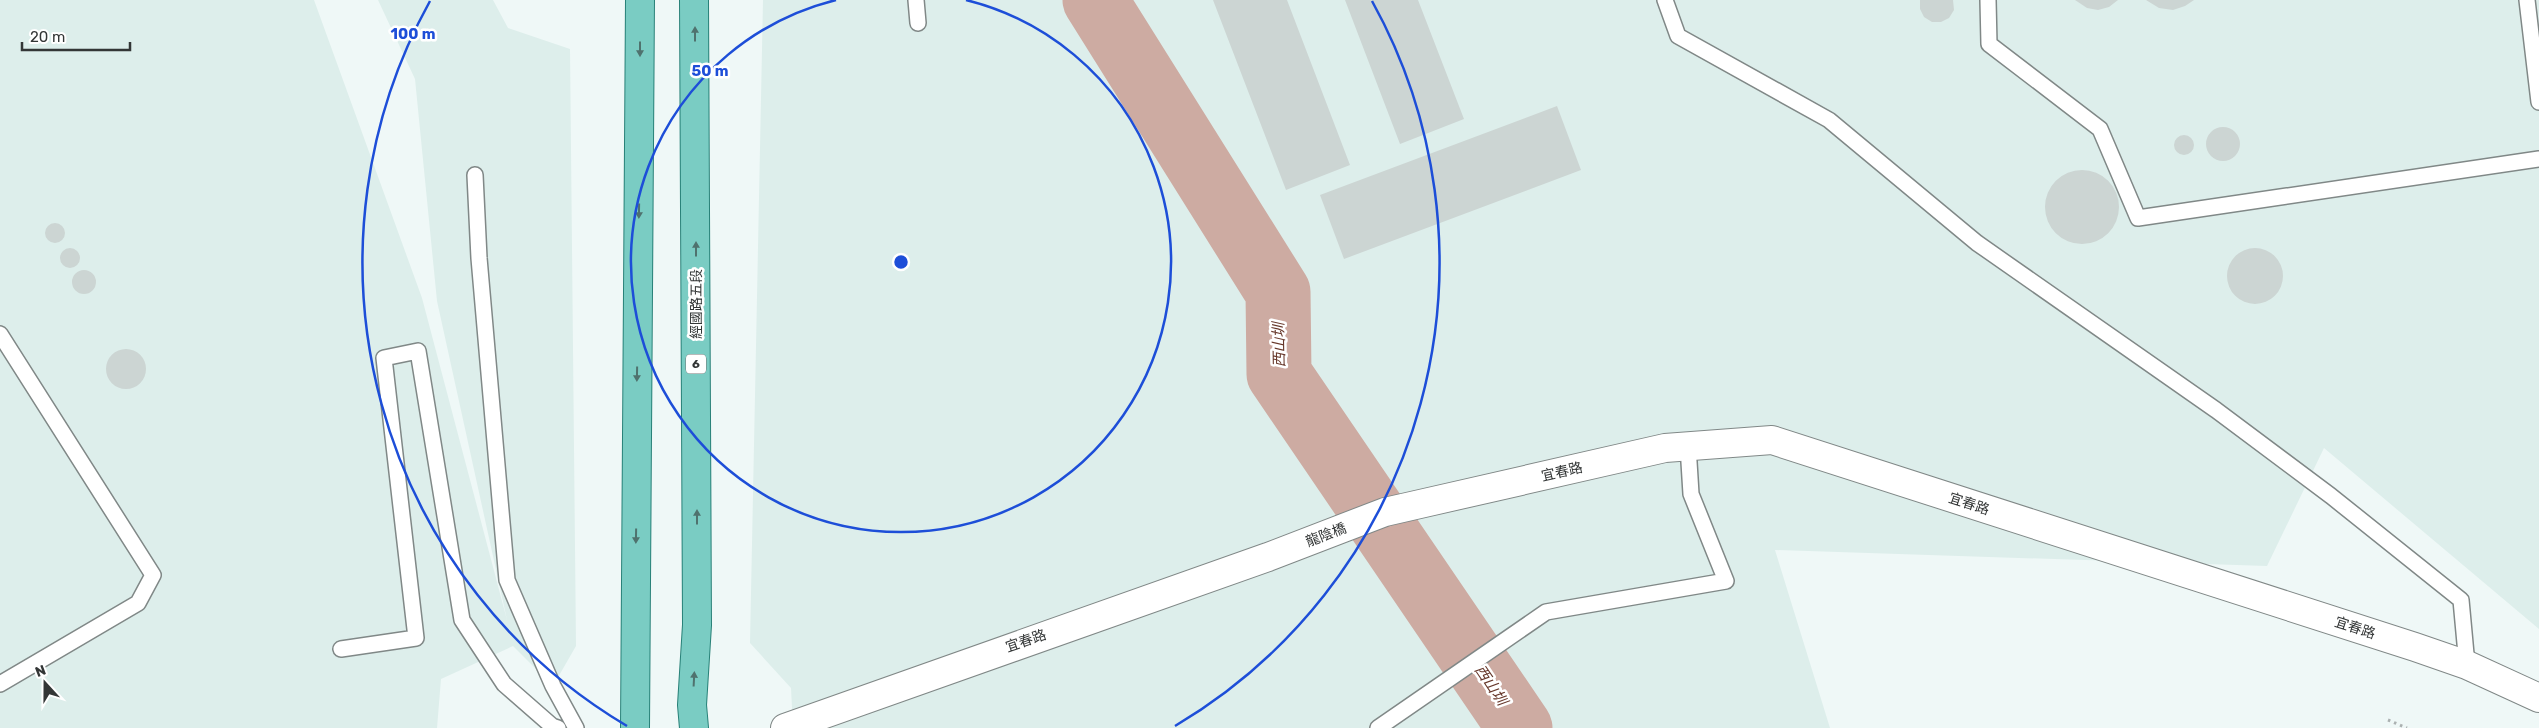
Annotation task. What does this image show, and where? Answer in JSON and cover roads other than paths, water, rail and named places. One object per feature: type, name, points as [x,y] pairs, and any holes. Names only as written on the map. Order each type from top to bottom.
[{"type":"main road","points":[[635,728],[640,0]]},
{"type":"main road","name":"經國路五段","points":[[694,0],[697,625],[692,705],[694,728]]},
{"type":"street","name":"宜春路","points":[[1385,512],[1665,448],[1772,440],[2466,665],[2539,698]]},
{"type":"street","name":"龍陰橋","points":[[1268,557],[1385,512]]},
{"type":"street","name":"宜春路","points":[[785,728],[1268,557]]},
{"type":"lane","points":[[916,0],[918,23]]},
{"type":"lane","points":[[1665,0],[1678,36],[1829,120],[1978,243],[2216,410],[2331,496],[2461,600],[2466,665]]},
{"type":"lane","points":[[1988,0],[1989,44],[2100,129],[2138,218],[2539,159]]},
{"type":"lane","points":[[2527,0],[2539,102]]},
{"type":"lane","points":[[475,175],[480,268],[506,580],[553,686],[576,728]]},
{"type":"lane","points":[[0,334],[153,575],[138,603],[0,684]]},
{"type":"lane","points":[[341,650],[416,638],[384,358],[418,351],[462,620],[504,684],[552,726],[558,728]]},
{"type":"lane","points":[[1378,728],[1546,612],[1726,581],[1691,494],[1688,446]]},
{"type":"waterway","name":"西山圳","points":[[1095,0],[1278,292],[1279,374],[1520,728]]}]
